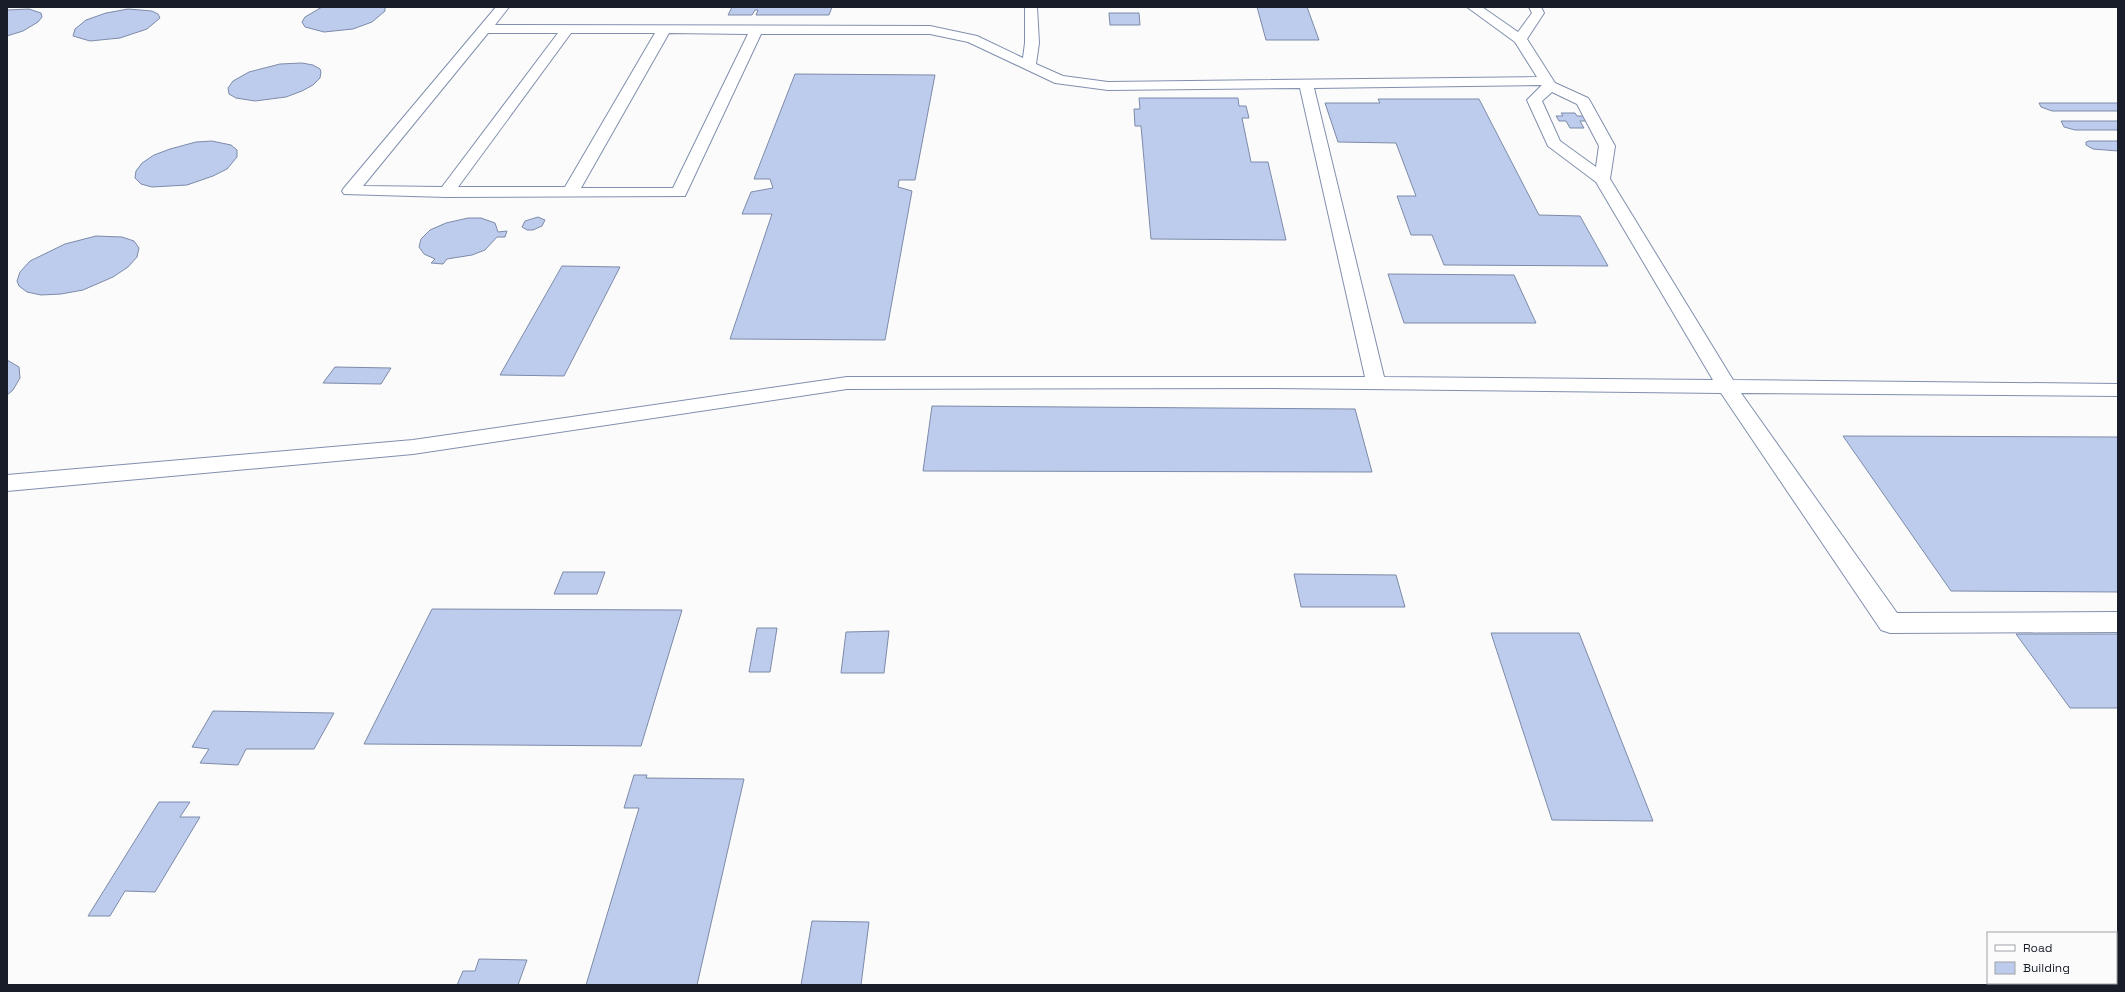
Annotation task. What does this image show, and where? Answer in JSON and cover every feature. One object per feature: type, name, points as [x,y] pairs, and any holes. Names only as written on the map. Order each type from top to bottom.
[{"type":"lane","points":[[503,7],[350,191],[679,193],[756,30]]},
{"type":"lane","points":[[1029,67],[1032,42],[1031,7]]},
{"type":"lane","points":[[1473,7],[1520,39],[1548,83]]},
{"type":"lane","points":[[1520,39],[1538,13],[1535,7]]},
{"type":"lane","points":[[484,29],[930,30],[972,39],[1029,67],[1060,80],[1108,86],[1548,83],[1583,101],[1607,146],[1602,179]]},
{"type":"lane","points":[[446,192],[567,30]]},
{"type":"lane","points":[[570,192],[664,30]]},
{"type":"lane","points":[[1548,83],[1534,100],[1553,143],[1602,179],[1727,387],[1890,623],[2118,622]]},
{"type":"lane","points":[[1306,84],[1376,383]]},
{"type":"lane","points":[[7,483],[413,447],[847,383],[1376,383],[2118,390]]},
{"type":"building","points":[[322,7],[385,7],[385,11],[372,22],[353,29],[324,32],[305,27],[302,22],[305,17]]},
{"type":"building","points":[[732,7],[832,7],[829,15],[756,15],[758,10],[755,10],[752,15],[728,15]]},
{"type":"building","points":[[1257,7],[1307,7],[1319,40],[1266,40]]},
{"type":"building","points":[[29,9],[41,13],[42,17],[38,22],[23,31],[7,36],[7,10]]},
{"type":"building","points":[[128,9],[152,11],[158,14],[160,18],[147,29],[120,38],[90,41],[73,36],[75,29],[86,20],[106,13]]},
{"type":"building","points":[[1109,13],[1139,13],[1140,25],[1110,25]]},
{"type":"building","points":[[302,63],[313,65],[320,69],[321,72],[320,78],[313,85],[302,91],[286,97],[255,101],[236,98],[229,94],[228,88],[233,81],[249,72],[280,64]]},
{"type":"building","points":[[795,74],[935,75],[915,180],[899,180],[898,187],[912,191],[885,340],[730,339],[772,214],[742,214],[751,192],[773,188],[770,179],[754,179]]},
{"type":"building","points":[[1139,98],[1238,98],[1239,106],[1246,106],[1249,118],[1242,118],[1251,162],[1268,162],[1286,240],[1151,239],[1141,126],[1135,126],[1134,109],[1140,109]]},
{"type":"building","points":[[1378,99],[1479,99],[1539,215],[1580,216],[1608,266],[1444,265],[1432,235],[1411,235],[1397,196],[1416,196],[1396,143],[1338,142],[1325,103],[1380,103]]},
{"type":"building","points":[[2039,103],[2118,103],[2118,111],[2052,111],[2041,107]]},
{"type":"building","points":[[1561,113],[1575,113],[1577,116],[1584,116],[1587,121],[1580,121],[1584,128],[1570,128],[1566,121],[1559,121],[1556,116],[1563,116]]},
{"type":"building","points":[[2061,121],[2118,121],[2118,130],[2075,130],[2064,127]]},
{"type":"building","points":[[212,141],[231,145],[237,150],[237,157],[227,169],[213,176],[187,185],[152,187],[141,184],[135,178],[136,171],[142,163],[154,155],[196,142]]},
{"type":"building","points":[[2118,141],[2118,151],[2093,149],[2086,145],[2086,142]]},
{"type":"building","points":[[538,217],[545,220],[542,226],[533,230],[527,230],[522,227],[525,221]]},
{"type":"building","points":[[468,218],[481,218],[495,223],[498,232],[507,231],[505,237],[497,237],[485,250],[472,255],[447,259],[443,264],[431,263],[435,259],[424,254],[419,247],[421,239],[430,230],[446,223]]},
{"type":"building","points":[[96,236],[122,237],[134,241],[139,248],[137,257],[128,267],[113,277],[83,290],[61,294],[41,295],[27,292],[19,286],[17,281],[20,272],[30,261],[65,244]]},
{"type":"building","points":[[562,266],[620,267],[564,376],[500,375]]},
{"type":"building","points":[[1388,274],[1514,275],[1536,323],[1404,323]]},
{"type":"building","points":[[7,360],[19,367],[20,378],[13,390],[7,395]]},
{"type":"building","points":[[335,367],[391,368],[381,384],[323,383]]},
{"type":"building","points":[[932,406],[1355,409],[1372,472],[923,471]]},
{"type":"building","points":[[1843,436],[2118,437],[2118,592],[1951,591]]},
{"type":"building","points":[[563,572],[605,572],[597,594],[554,594]]},
{"type":"building","points":[[1294,574],[1396,575],[1405,607],[1301,607]]},
{"type":"building","points":[[432,609],[682,610],[641,746],[364,744]]},
{"type":"building","points":[[757,628],[777,628],[770,672],[749,672]]},
{"type":"building","points":[[889,631],[884,673],[841,673],[846,632]]},
{"type":"building","points":[[1491,633],[1579,633],[1653,821],[1552,820]]},
{"type":"building","points":[[2016,634],[2118,634],[2118,708],[2070,708]]},
{"type":"building","points":[[213,711],[334,713],[314,749],[246,749],[238,765],[200,763],[209,749],[192,747]]},
{"type":"building","points":[[634,775],[647,775],[646,778],[744,779],[697,985],[586,985],[639,808],[624,808]]},
{"type":"building","points":[[159,802],[190,802],[180,817],[200,817],[155,892],[125,891],[110,916],[88,916]]},
{"type":"building","points":[[812,921],[869,922],[861,985],[801,985]]},
{"type":"building","points":[[479,959],[527,960],[518,985],[457,985],[463,971],[475,971]]}]
